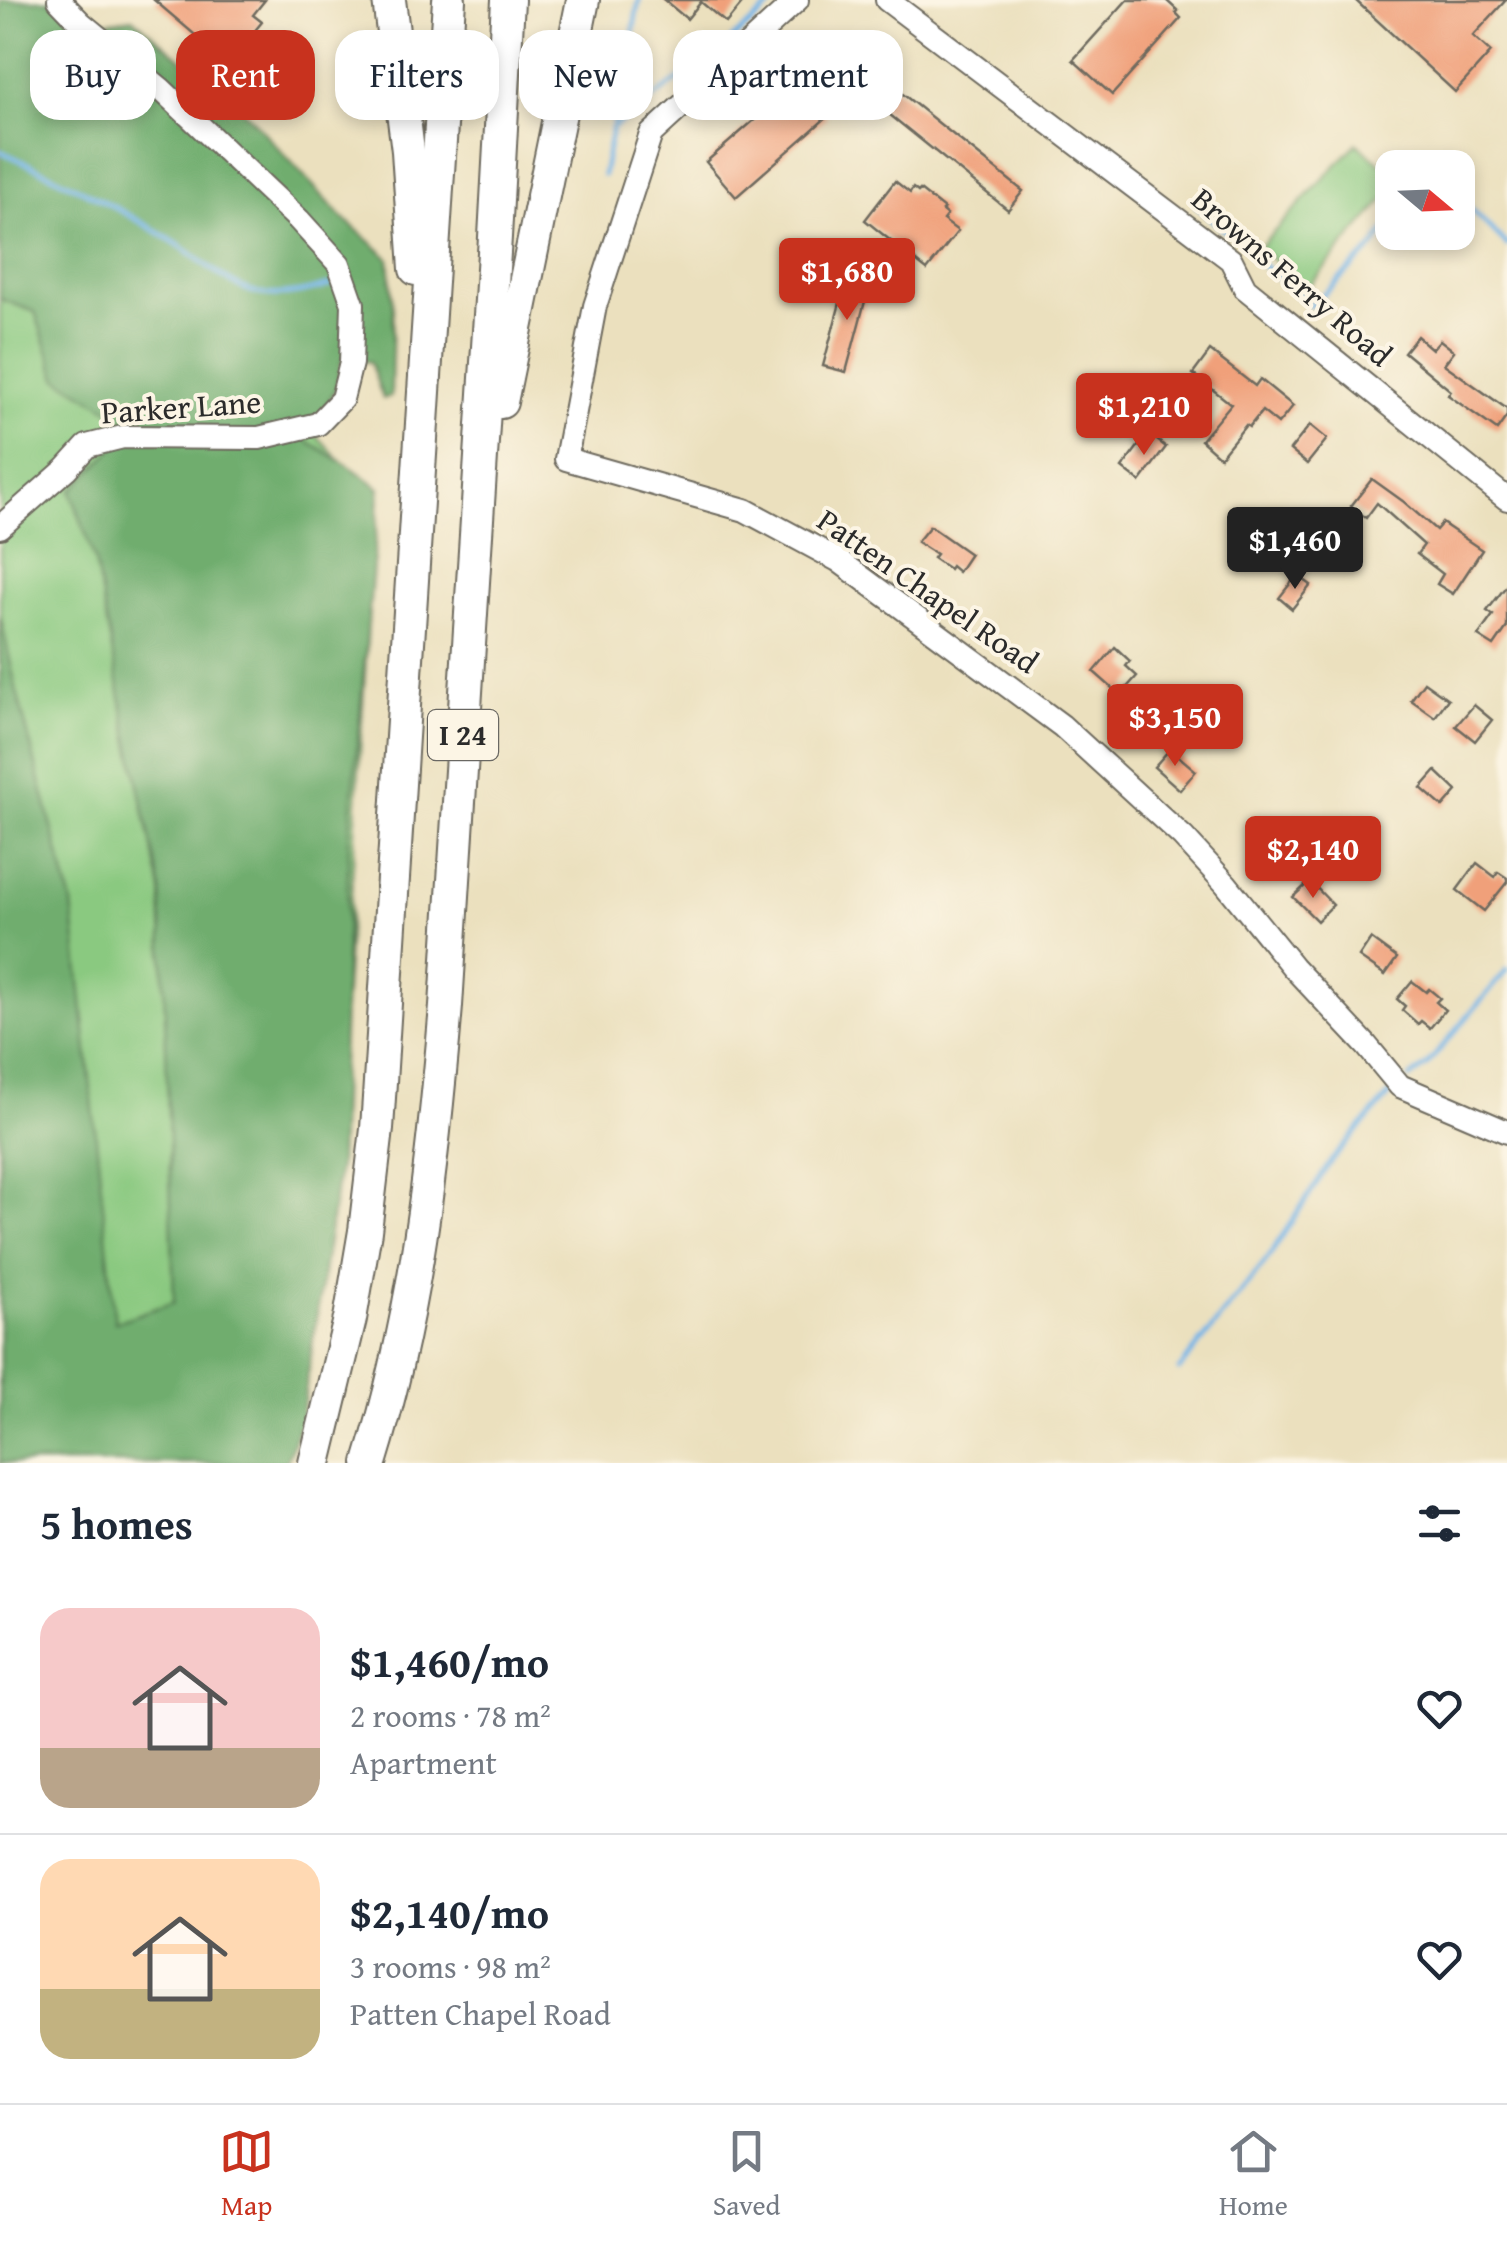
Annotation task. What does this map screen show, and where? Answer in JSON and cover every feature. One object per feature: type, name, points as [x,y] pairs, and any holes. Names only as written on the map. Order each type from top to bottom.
[{"type":"highway","points":[[389,0],[408,151],[416,272],[429,338]]},
{"type":"highway","name":"I 24","points":[[315,1463],[350,1319],[378,1130],[449,0]]},
{"type":"highway","name":"I 24","points":[[370,1463],[413,1284],[436,1115],[508,0]]},
{"type":"highway","points":[[476,524],[583,0]]},
{"type":"street","name":"Parker Lane","points":[[0,527],[87,446],[123,437],[259,438],[318,424],[342,399],[350,363],[353,304],[339,264],[299,220],[59,0]]},
{"type":"street","name":"Patten Chapel Road","points":[[798,0],[651,134],[595,306],[566,459],[745,510],[838,560],[1062,726],[1156,812],[1226,884],[1400,1086],[1507,1132]]},
{"type":"street","name":"Browns Ferry Road","points":[[886,0],[1232,260],[1244,288],[1507,499]]},
{"type":"green space","points":[[0,0],[70,0],[106,22],[133,18],[147,30],[30,30],[30,120],[156,120],[156,37],[176,54],[176,120],[253,120],[342,217],[389,258],[393,308],[391,396],[383,399],[370,362],[343,357],[336,389],[306,440],[380,488],[349,839],[339,1167],[301,1421],[286,1463],[0,1463],[0,614],[72,904],[115,1322],[174,1302],[161,890],[95,561],[71,491],[137,426],[57,378],[35,312],[0,299]]},
{"type":"green space","points":[[0,48],[30,85],[30,120],[58,120],[297,415],[371,492],[367,641],[334,1168],[0,1463]]},
{"type":"green space","points":[[1357,143],[1375,159],[1375,210],[1307,288],[1259,248]]},
{"type":"building","points":[[154,0],[265,0],[253,15],[262,22],[255,30],[189,30]]},
{"type":"building","points":[[664,0],[745,0],[726,23],[701,2],[687,19]]},
{"type":"building","points":[[1127,0],[1166,0],[1181,18],[1112,95],[1073,60]]},
{"type":"building","points":[[1355,0],[1506,0],[1473,36],[1491,52],[1455,92]]},
{"type":"building","points":[[903,94],[1023,191],[1008,210],[896,120],[903,120]]},
{"type":"building","points":[[754,120],[824,120],[736,197],[706,162]]},
{"type":"building","points":[[895,181],[910,193],[913,188],[920,190],[944,209],[947,215],[943,220],[958,231],[927,270],[865,220]]},
{"type":"building","points":[[848,273],[871,279],[846,372],[823,366]]},
{"type":"building","points":[[1417,336],[1432,349],[1440,340],[1454,351],[1444,364],[1507,409],[1507,416],[1497,430],[1448,395],[1451,391],[1404,352]]},
{"type":"building","points":[[1210,351],[1255,386],[1260,379],[1293,406],[1278,424],[1262,411],[1220,457],[1201,440],[1231,404],[1193,374]]},
{"type":"building","points":[[1310,425],[1327,439],[1307,464],[1290,450]]},
{"type":"building","points":[[1148,433],[1166,447],[1140,482],[1122,468]]},
{"type":"building","points":[[1372,479],[1436,530],[1442,523],[1482,550],[1453,594],[1437,584],[1443,574],[1417,554],[1424,545],[1377,503],[1366,518],[1351,506]]},
{"type":"building","points":[[930,526],[970,554],[958,572],[933,558],[936,554],[917,542]]},
{"type":"building","points":[[1297,575],[1311,585],[1292,609],[1279,598]]},
{"type":"building","points":[[1507,585],[1507,627],[1494,646],[1478,636],[1493,615],[1487,611]]},
{"type":"building","points":[[1115,647],[1130,661],[1126,666],[1137,676],[1120,695],[1094,672]]},
{"type":"building","points":[[1424,682],[1448,699],[1435,717],[1411,700]]},
{"type":"building","points":[[1474,705],[1492,720],[1475,741],[1456,726]]},
{"type":"building","points":[[1170,749],[1196,771],[1180,790],[1154,767]]},
{"type":"building","points":[[1436,771],[1457,791],[1443,807],[1421,788]]},
{"type":"building","points":[[1477,863],[1495,877],[1498,872],[1507,878],[1484,911],[1457,890]]},
{"type":"building","points":[[1310,881],[1333,905],[1317,921],[1293,897]]},
{"type":"building","points":[[1371,939],[1397,958],[1385,975],[1359,957]]},
{"type":"building","points":[[1412,981],[1440,998],[1436,1002],[1445,1010],[1430,1028],[1421,1021],[1418,1024],[1402,1010],[1405,1006],[1397,999]]},
{"type":"waterway","points":[[612,129],[639,0]]},
{"type":"waterway","points":[[603,175],[612,129],[778,0]]},
{"type":"waterway","points":[[0,151],[134,218],[248,290],[278,295],[330,285]]},
{"type":"waterway","points":[[1196,205],[1229,234]]},
{"type":"waterway","points":[[1475,213],[1507,245]]},
{"type":"waterway","points":[[1252,256],[1311,306],[1375,246]]},
{"type":"waterway","points":[[1410,1078],[1426,1066],[1507,970]]},
{"type":"waterway","points":[[1179,1370],[1268,1258],[1331,1161],[1393,1091]]}]
